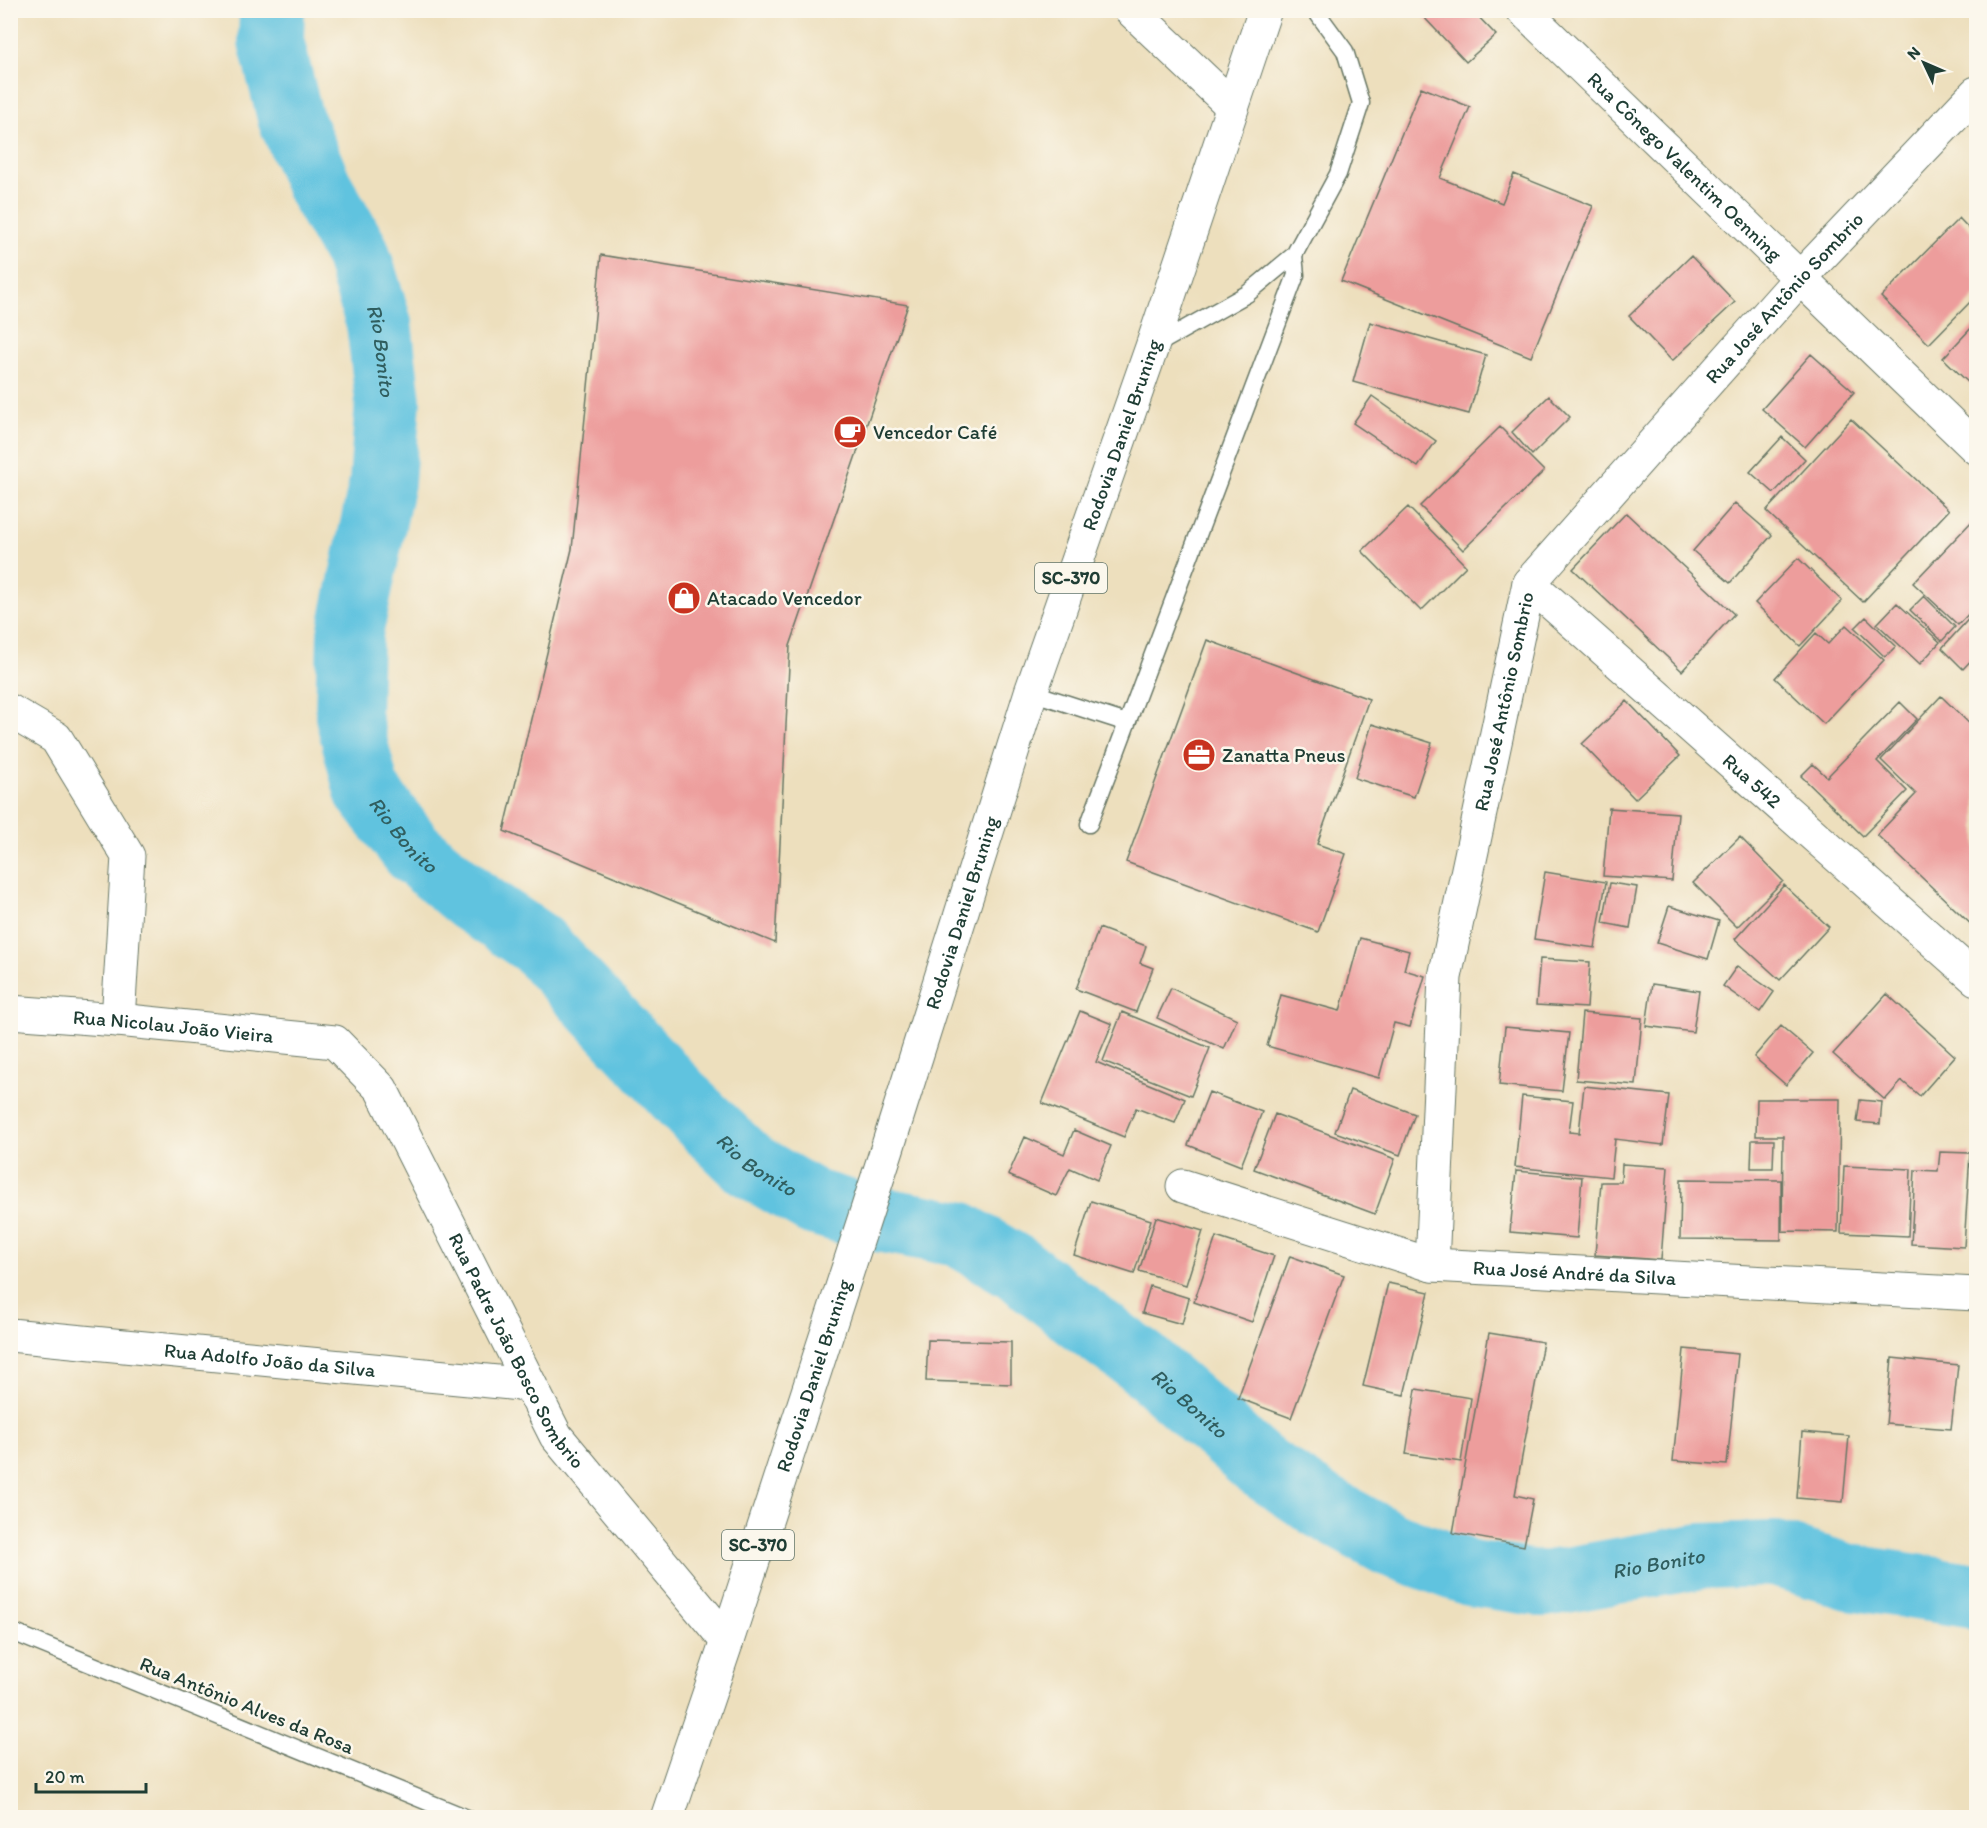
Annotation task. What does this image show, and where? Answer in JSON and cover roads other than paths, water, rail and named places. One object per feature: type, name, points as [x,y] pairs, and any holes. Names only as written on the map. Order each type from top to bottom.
[{"type":"street","points":[[1131,10],[1232,106]]},
{"type":"street","name":"Rodovia Daniel Bruning","points":[[667,1818],[728,1641],[887,1149],[1031,692],[1152,346],[1264,10]]},
{"type":"street","name":"Rua Cônego Valentim Oenning","points":[[1523,10],[1977,448]]},
{"type":"street","name":"Rua José Antônio Sombrio","points":[[1432,1265],[1445,977],[1529,583],[1800,278],[1977,93]]},
{"type":"street","name":"Rua 542","points":[[1529,583],[1977,979]]},
{"type":"street","points":[[10,711],[56,738],[128,856],[118,1020]]},
{"type":"street","name":"Rua Nicolau João Vieira","points":[[10,1012],[118,1020],[335,1042]]},
{"type":"street","name":"Rua Padre João Bosco Sombrio","points":[[335,1042],[381,1089],[556,1437],[728,1641]]},
{"type":"street","name":"Rua José André da Silva","points":[[1183,1186],[1432,1265],[1977,1294]]},
{"type":"street","name":"Rua Adolfo João da Silva","points":[[10,1335],[530,1385]]},
{"type":"lane","points":[[1152,346],[1247,294],[1294,255],[1338,174],[1361,103],[1345,51],[1315,10]]},
{"type":"lane","points":[[1089,824],[1296,275],[1294,255]]},
{"type":"lane","points":[[1031,692],[1127,723]]},
{"type":"lane","name":"Rua Antônio Alves da Rosa","points":[[10,1631],[467,1818]]},
{"type":"waterway","name":"Rio Bonito","points":[[272,10],[271,41],[290,117],[319,186],[357,253],[379,324],[388,401],[382,482],[350,634],[348,716],[367,791],[413,851],[472,900],[537,944],[693,1111],[748,1164],[813,1202],[861,1216],[959,1234],[1017,1268],[1143,1363],[1258,1464],[1321,1506],[1390,1544],[1470,1573],[1544,1584],[1701,1556],[1775,1554],[1850,1577],[1976,1596]]},
{"type":"place","name":"Vencedor Café","points":[[850,432]]},
{"type":"place","name":"Atacado Vencedor","points":[[684,598]]},
{"type":"place","name":"Zanatta Pneus","points":[[1199,755]]}]
